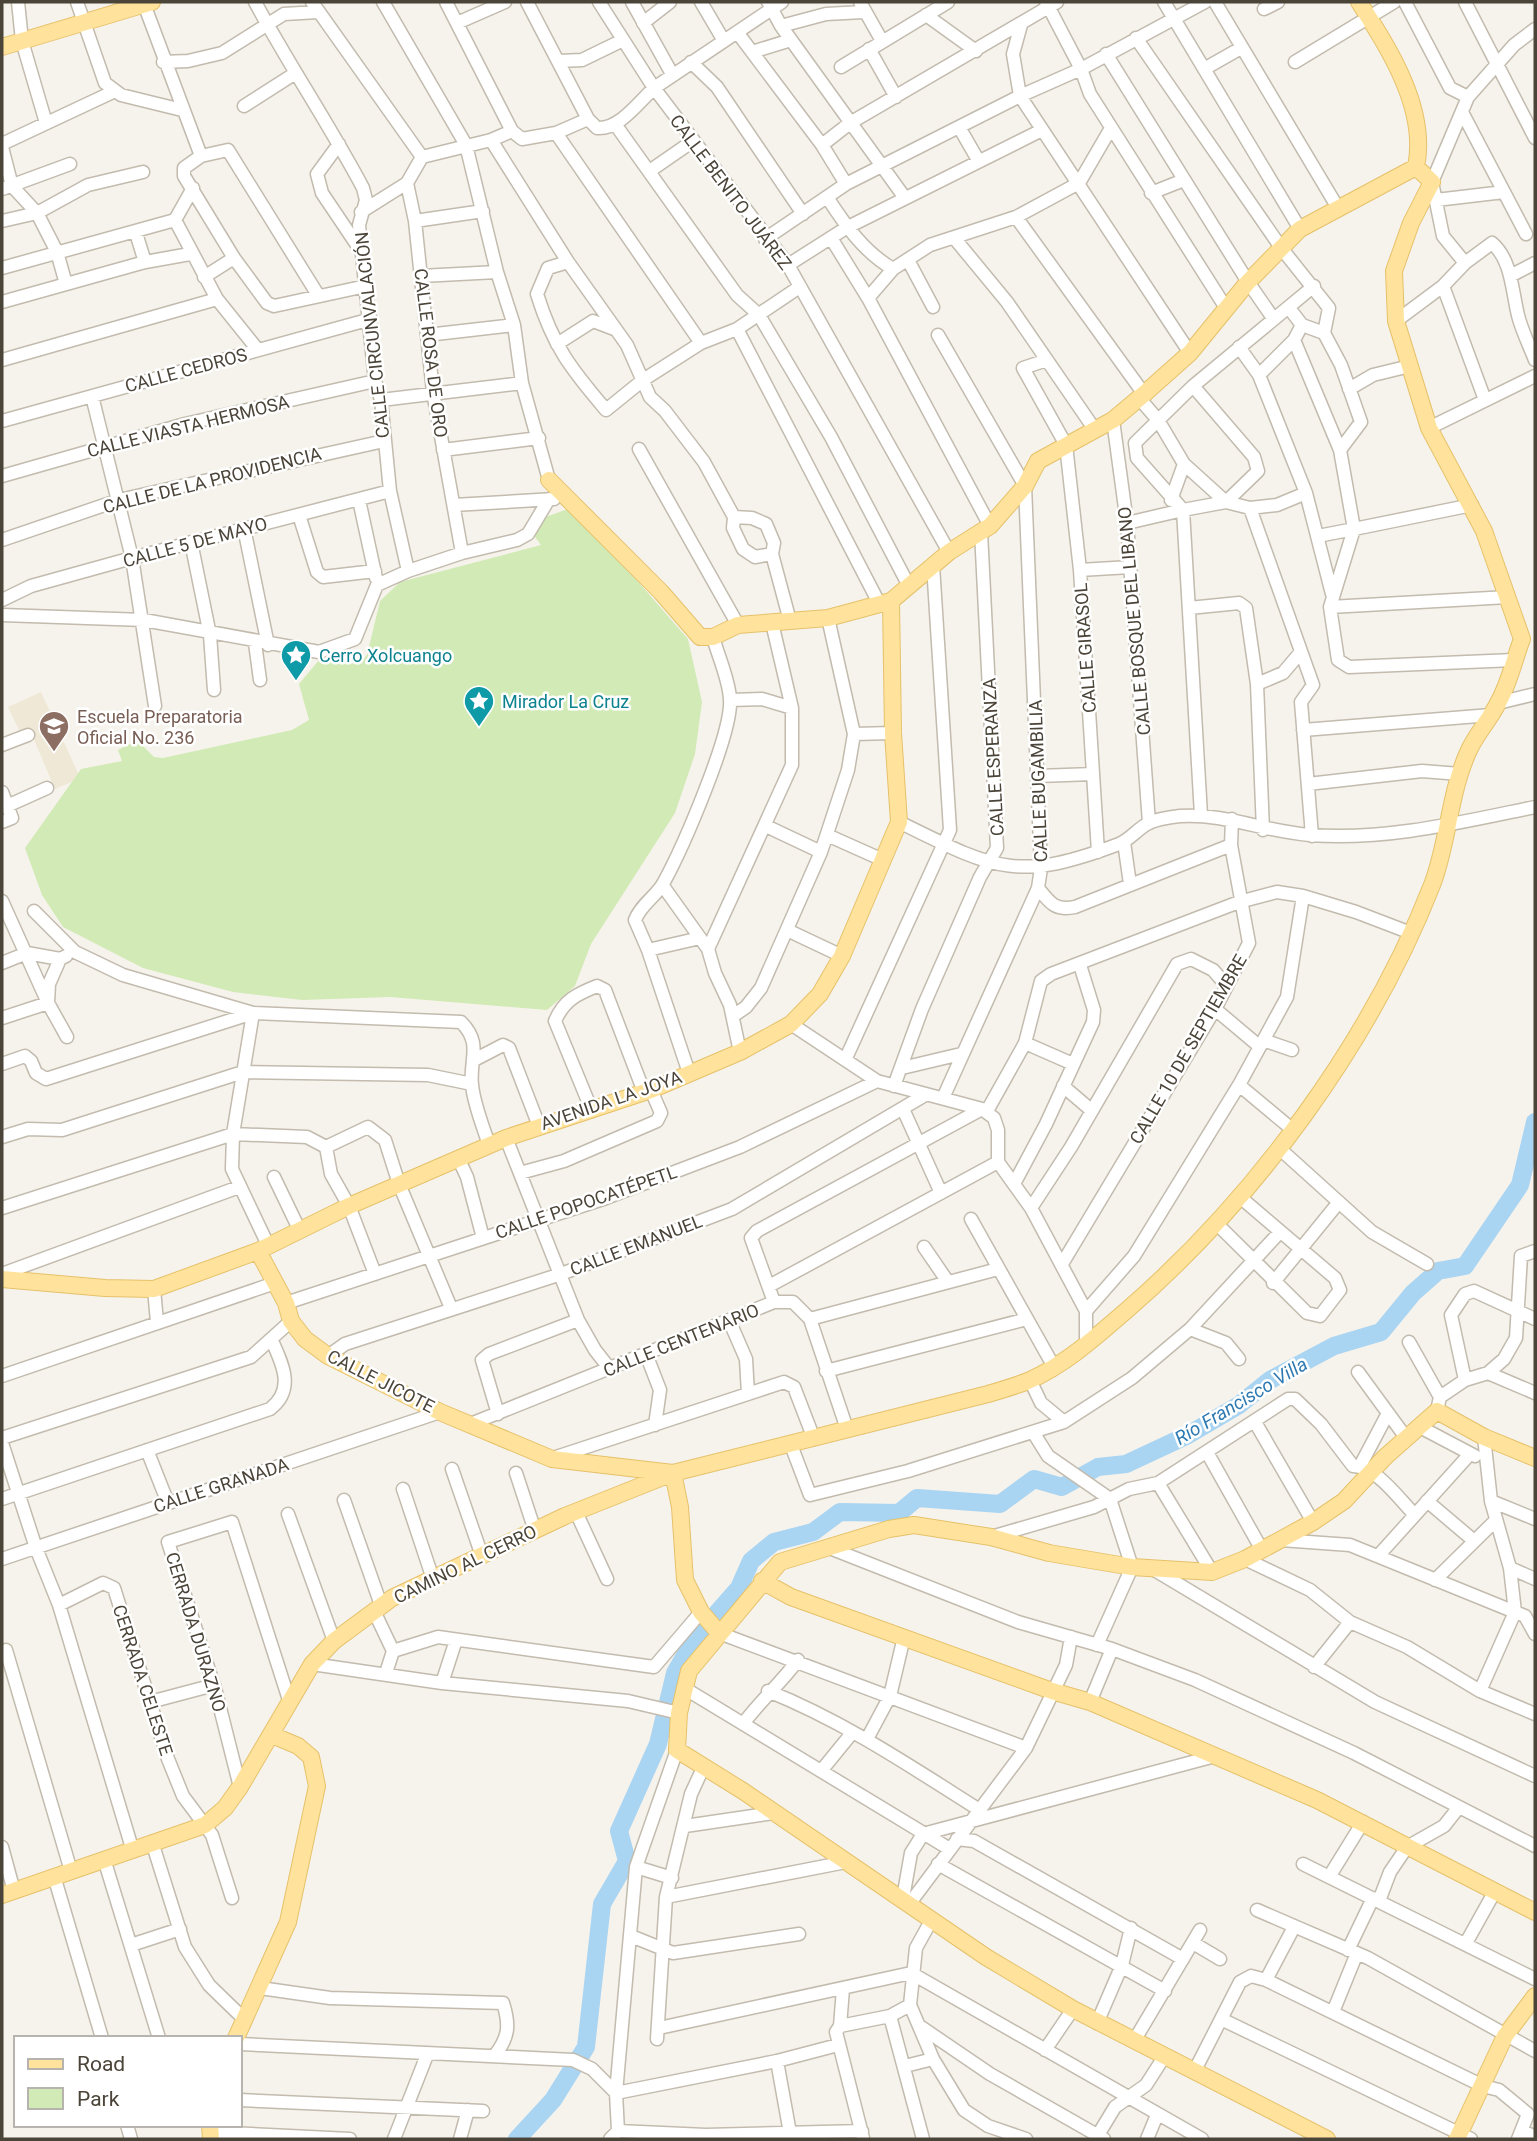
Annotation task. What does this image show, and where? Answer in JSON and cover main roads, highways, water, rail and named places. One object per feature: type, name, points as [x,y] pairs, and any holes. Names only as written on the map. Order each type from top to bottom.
[{"type":"main road","points":[[549,480],[701,637],[713,637],[738,625],[828,618],[886,603],[949,552],[985,529],[1025,486],[1038,461],[1113,420],[1142,396],[1189,353],[1248,282],[1300,229],[1416,167],[1420,149],[1418,124],[1404,84],[1359,2]]},
{"type":"main road","points":[[2,47],[148,3]]},
{"type":"main road","points":[[719,1633],[701,1612],[685,1580],[680,1507],[673,1473],[791,1445],[1030,1380],[1086,1345],[1161,1279],[1217,1224],[1280,1149],[1333,1072],[1411,933],[1433,883],[1460,774],[1470,748],[1494,709],[1522,639],[1472,505],[1429,428],[1396,321],[1394,271],[1411,223],[1432,183],[1416,167]]},
{"type":"main road","name":"AVENIDA LA JOYA","points":[[2,1277],[106,1288],[154,1289],[263,1248],[349,1206],[506,1138],[647,1091],[740,1052],[791,1024],[820,994],[842,956],[899,822],[886,603]]},
{"type":"main road","name":"CALLE JICOTE","points":[[263,1248],[291,1321],[305,1339],[328,1356],[440,1412],[473,1423],[552,1459],[673,1473]]},
{"type":"main road","points":[[1327,2139],[1073,2010],[986,1957],[906,1900],[677,1749],[680,1713],[689,1671],[780,1562],[914,1525],[991,1537],[1049,1553],[1132,1567],[1212,1572],[1281,1540],[1345,1501],[1366,1469],[1420,1427],[1439,1404],[1484,1437],[1535,1458]]},
{"type":"main road","name":"CAMINO AL CERRO","points":[[8,1893],[205,1825],[225,1808],[240,1787],[312,1664],[334,1641],[378,1608],[433,1579],[576,1512],[673,1473]]},
{"type":"main road","points":[[762,1581],[791,1597],[1052,1691],[1090,1702],[1363,1822],[1535,1912]]},
{"type":"main road","points":[[237,2036],[288,1922],[317,1786],[311,1757],[298,1746],[272,1735]]},
{"type":"main road","points":[[1463,2138],[1505,2036],[1535,1998]]},
{"type":"waterway","name":"Río Francisco Villa","points":[[517,2139],[553,2100],[586,2047],[602,1904],[627,1861],[619,1831],[658,1744],[675,1673],[695,1638],[739,1588],[751,1561],[774,1542],[813,1532],[840,1512],[899,1513],[917,1498],[1000,1504],[1034,1479],[1062,1487],[1098,1467],[1126,1464],[1188,1435],[1239,1405],[1270,1380],[1334,1346],[1381,1332],[1413,1293],[1438,1271],[1465,1266],[1520,1185],[1535,1122]]},
{"type":"place","name":"Cerro Xolcuango","points":[[296,682]]},
{"type":"place","name":"Mirador La Cruz","points":[[479,728]]},
{"type":"place","name":"Escuela Preparatoria Oficial No. 236","points":[[54,753]]}]
